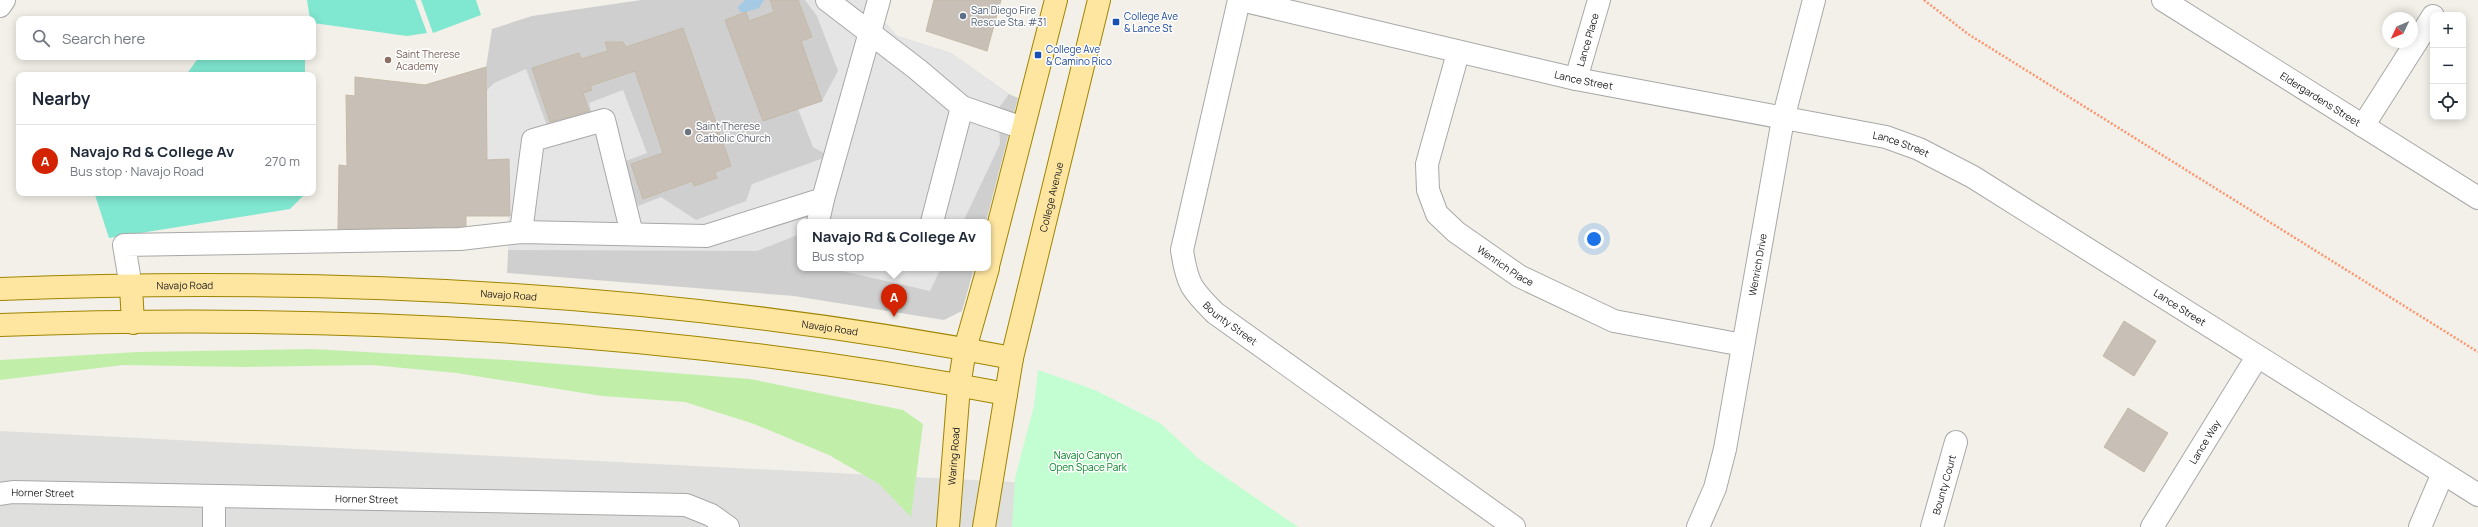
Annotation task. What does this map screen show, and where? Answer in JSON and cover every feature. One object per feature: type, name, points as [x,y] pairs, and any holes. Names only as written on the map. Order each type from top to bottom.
[{"type":"main road","points":[[991,255],[1056,0]]},
{"type":"main road","name":"College Avenue","points":[[1006,394],[1012,358],[1027,307],[1099,0]]},
{"type":"main road","points":[[959,386],[965,349],[987,271]]},
{"type":"main road","name":"Navajo Road","points":[[0,289],[313,286],[475,292],[769,318],[965,349],[1012,358]]},
{"type":"main road","points":[[131,287],[133,323]]},
{"type":"main road","points":[[0,326],[133,323],[311,322],[472,328],[764,355],[1006,394],[984,527]]},
{"type":"main road","name":"Waring Road","points":[[948,527],[959,386]]},
{"type":"street","points":[[0,6],[4,0]]},
{"type":"street","points":[[827,0],[962,107],[1023,128]]},
{"type":"street","points":[[819,219],[878,0]]},
{"type":"street","name":"Lance Street","points":[[1240,0],[1576,80],[1886,137],[1919,149],[1973,177],[2256,358],[2478,495]]},
{"type":"street","name":"Bounty Street","points":[[1240,0],[1182,250],[1186,277],[1193,290],[1215,313],[1514,527]]},
{"type":"street","name":"Lance Place","points":[[1576,80],[1598,0]]},
{"type":"street","name":"Wenrich Drive","points":[[1698,527],[1715,488],[1725,449],[1783,119],[1814,0]]},
{"type":"street","points":[[2435,12],[2443,0]]},
{"type":"street","name":"Eldergardens Street","points":[[2177,3],[2363,126],[2478,198]]},
{"type":"street","points":[[2363,126],[2430,20]]},
{"type":"street","name":"Wenrich Place","points":[[1458,53],[1427,164],[1428,190],[1437,214],[1456,232],[1519,276],[1614,321],[1743,345]]},
{"type":"street","points":[[933,219],[962,107]]},
{"type":"street","points":[[521,232],[533,140],[604,120],[632,234]]},
{"type":"street","points":[[131,287],[124,245],[460,239],[521,232],[706,236],[823,199]]},
{"type":"street","name":"Lance Way","points":[[2152,527],[2256,358]]},
{"type":"street","name":"Bounty Court","points":[[1932,527],[1956,442]]},
{"type":"street","points":[[2420,527],[2443,473]]},
{"type":"street","name":"Horner Street","points":[[0,494],[14,492],[686,505],[710,515],[728,527]]},
{"type":"street","points":[[214,496],[214,527]]},
{"type":"path","points":[[1924,0],[1968,34],[2478,352]]},
{"type":"shaded area","points":[[641,0],[865,0],[897,36],[951,53],[1009,94],[1018,98],[987,219],[797,219],[797,271],[973,271],[962,311],[944,320],[794,296],[507,273],[510,216],[509,159],[487,160],[486,67],[492,29],[532,16]]},
{"type":"shaded area","points":[[805,0],[865,0],[897,36],[951,53],[1009,94],[998,109],[1000,144],[964,219],[797,219],[797,235],[757,251],[508,250],[509,159],[487,160],[486,91],[494,83],[526,69],[549,131],[593,117],[589,103],[623,90],[647,153],[623,162],[638,206],[661,197],[696,220],[746,201],[752,184],[829,156],[813,147],[798,109],[822,101],[838,71],[817,16]]},
{"type":"shaded area","points":[[842,271],[940,271],[930,291]]},
{"type":"shaded area","points":[[0,431],[1113,487],[1172,527],[0,527]]},
{"type":"green space","points":[[307,0],[415,0],[427,33],[407,36],[316,23],[316,16],[310,16]]},
{"type":"green space","points":[[421,0],[476,0],[481,15],[433,33]]},
{"type":"green space","points":[[197,60],[305,60],[305,72],[188,72]]},
{"type":"green space","points":[[95,196],[303,196],[290,209],[109,238]]},
{"type":"green space","points":[[312,349],[507,360],[750,379],[903,410],[923,424],[911,517],[879,484],[829,455],[754,424],[685,402],[602,396],[457,373],[372,365],[246,367],[123,365],[0,380],[0,360],[138,352]]},
{"type":"green space","name":"Navajo Canyon Open Space Park","points":[[1038,370],[1095,390],[1160,423],[1199,459],[1298,527],[1012,527],[1015,478],[1034,406]]},
{"type":"water","points":[[745,0],[764,0],[759,8],[746,12],[740,12],[738,7]]},
{"type":"building","points":[[770,0],[798,0],[812,37],[801,41],[822,101],[763,121],[725,20],[746,12],[749,21],[774,12]]},
{"type":"building","name":"San Diego Fire Rescue Sta. #31","points":[[934,0],[1001,0],[987,51],[926,31]]},
{"type":"building","points":[[683,28],[731,166],[715,172],[717,178],[694,186],[692,181],[643,199],[631,164],[663,153],[635,71],[590,86],[592,90],[583,93],[589,111],[550,122],[532,68],[579,53],[581,59],[608,51],[605,42],[623,42],[626,47]]},
{"type":"building","points":[[486,67],[487,160],[509,159],[510,216],[466,216],[466,226],[459,227],[338,229],[339,165],[347,166],[346,95],[355,96],[355,77],[425,85]]},
{"type":"building","points":[[2124,321],[2156,341],[2134,376],[2103,356]]},
{"type":"building","points":[[2128,408],[2168,433],[2144,472],[2104,447]]},
{"type":"place","name":"San Diego Fire Rescue Sta. #31","points":[[963,16]]},
{"type":"place","name":"College Ave & Lance St","points":[[1116,22]]},
{"type":"place","name":"College Ave & Camino Rico","points":[[1038,55]]},
{"type":"place","name":"Saint Therese Academy","points":[[388,60]]},
{"type":"place","name":"Saint Therese Catholic Church","points":[[688,132]]},
{"type":"place","name":"Navajo Rd & College Av","points":[[894,317]]}]
